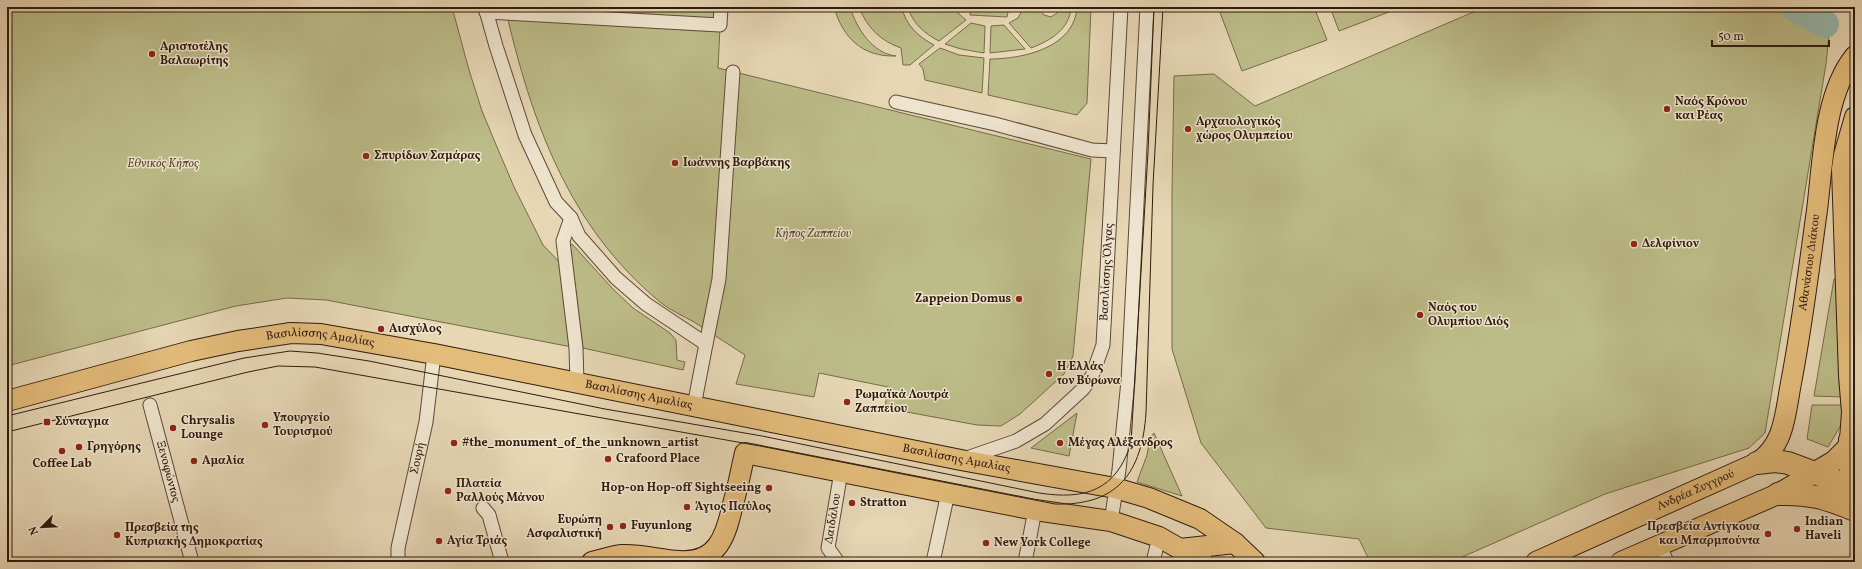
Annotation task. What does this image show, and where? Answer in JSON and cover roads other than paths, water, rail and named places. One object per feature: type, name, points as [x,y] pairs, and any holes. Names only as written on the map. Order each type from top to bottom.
[{"type":"highway","points":[[1852,429],[1850,466],[1855,480]]},
{"type":"highway","name":"Ανδρέα Συγγρού","points":[[1757,463],[1775,461],[1788,462],[1855,488]]},
{"type":"highway","points":[[1778,494],[1802,494],[1824,498],[1855,510]]},
{"type":"main road","name":"Αθανάσιου Διάκου","points":[[1757,463],[1773,450],[1783,427],[1797,353],[1829,120],[1842,76],[1855,56]]},
{"type":"main road","points":[[1621,562],[1664,554],[1778,494],[1816,472],[1842,454],[1852,429],[1842,169],[1851,138],[1855,117]]},
{"type":"main road","name":"Βασιλίσσης Αμαλίας","points":[[7,401],[191,351],[291,333],[316,333],[434,354],[961,460],[1115,488],[1149,498],[1200,519],[1235,543],[1255,562]]},
{"type":"main road","points":[[592,562],[619,555],[634,555],[679,562],[715,558],[728,527],[745,453],[1035,510],[1111,521],[1160,537],[1203,562]]},
{"type":"main road","name":"Ανδρέα Συγγρού","points":[[1536,562],[1757,463]]},
{"type":"main road","points":[[1180,549],[1235,543]]},
{"type":"street","points":[[706,344],[646,304],[616,278],[579,236],[570,218],[556,202],[525,135],[498,53],[486,10],[720,25],[721,7]]},
{"type":"street","name":"Βασιλίσσης Όλγας","points":[[961,460],[1004,446],[1028,435],[1062,409],[1083,389],[1092,376],[1103,345],[1121,7]]},
{"type":"street","points":[[1111,521],[1119,470],[1128,381],[1147,7]]},
{"type":"street","points":[[694,406],[719,279],[733,72]]},
{"type":"street","points":[[896,102],[995,125],[1092,150],[1113,151]]},
{"type":"street","points":[[570,218],[564,241],[576,348],[577,383]]},
{"type":"street","name":"Σουρή","points":[[398,562],[398,548],[426,422],[434,354]]},
{"type":"street","name":"Ξενοφώντος","points":[[150,405],[192,562]]},
{"type":"street","name":"Δαιδάλου","points":[[838,562],[828,548],[841,472]]},
{"type":"street","points":[[933,562],[948,493]]},
{"type":"street","points":[[483,508],[489,515],[502,562]]},
{"type":"street","points":[[1025,562],[1035,510]]},
{"type":"street","points":[[1153,562],[1160,537]]},
{"type":"waterway","points":[[1794,7],[1825,24]]},
{"type":"tram line","points":[[7,416],[244,358],[290,351],[317,353],[369,361],[605,409],[762,436],[1039,493],[1071,495],[1097,489],[1117,472],[1125,459],[1131,443],[1148,152],[1154,7]]},
{"type":"tram line","points":[[7,432],[248,372],[278,366],[315,367],[760,446],[1055,504],[1077,503],[1095,499],[1110,492],[1123,481],[1132,468],[1139,452],[1144,434],[1146,413],[1153,185],[1163,7]]},
{"type":"place","name":"Αριστοτέλης Βαλαωρίτης","points":[[152,54]]},
{"type":"place","name":"Ναός Κρόνου και Ρέας","points":[[1667,109]]},
{"type":"place","name":"Αρχαιολογικός χώρος Ολυμπείου","points":[[1188,129]]},
{"type":"place","name":"Σπυρίδων Σαμάρας","points":[[366,156]]},
{"type":"place","name":"Ιωάννης Βαρβάκης","points":[[675,163]]},
{"type":"place","name":"Δελφίνιον","points":[[1634,244]]},
{"type":"place","name":"Zappeion Domus","points":[[1019,299]]},
{"type":"place","name":"Ναός του Ολυμπίου Διός","points":[[1420,315]]},
{"type":"place","name":"Αισχύλος","points":[[381,329]]},
{"type":"place","name":"Η Ελλάς τον Βύρωνα","points":[[1049,374]]},
{"type":"place","name":"Ρωμαϊκά Λουτρά Ζαππείου","points":[[847,402]]},
{"type":"place","name":"Σύνταγμα","points":[[47,422]]},
{"type":"place","name":"Υπουργείο Τουρισμού","points":[[265,425]]},
{"type":"place","name":"Chrysalis Lounge","points":[[173,428]]},
{"type":"place","name":"#the_monument_of_the_unknown_artist","points":[[454,443]]},
{"type":"place","name":"Μέγας Αλέξανδρος","points":[[1060,443]]},
{"type":"place","name":"Γρηγόρης","points":[[79,447]]},
{"type":"place","name":"Coffee Lab","points":[[62,451]]},
{"type":"place","name":"Crafoord Place","points":[[608,459]]},
{"type":"place","name":"Αμαλία","points":[[194,461]]},
{"type":"place","name":"Hop-on Hop-off Sightseeing","points":[[769,488]]},
{"type":"place","name":"Πλατεία Ραλλούς Μάνου","points":[[448,491]]},
{"type":"place","name":"Stratton","points":[[852,503]]},
{"type":"place","name":"Άγιος Παύλος","points":[[687,507]]},
{"type":"place","name":"Fuyunlong","points":[[623,526]]},
{"type":"place","name":"Ευρώπη Ασφαλιστική","points":[[610,527]]},
{"type":"place","name":"Indian Haveli","points":[[1797,529]]},
{"type":"place","name":"Πρεσβεία Αντίγκουα και Μπαρμπούντα","points":[[1768,534]]},
{"type":"place","name":"Πρεσβεία της Κυπριακής Δημοκρατίας","points":[[117,535]]},
{"type":"place","name":"Αγία Τριάς","points":[[439,541]]},
{"type":"place","name":"New York College","points":[[986,543]]},
{"type":"park label","name":"Εθνικός Κήπος","points":[[163,164]]},
{"type":"park label","name":"Κήπος Ζαππείου","points":[[813,234]]}]
